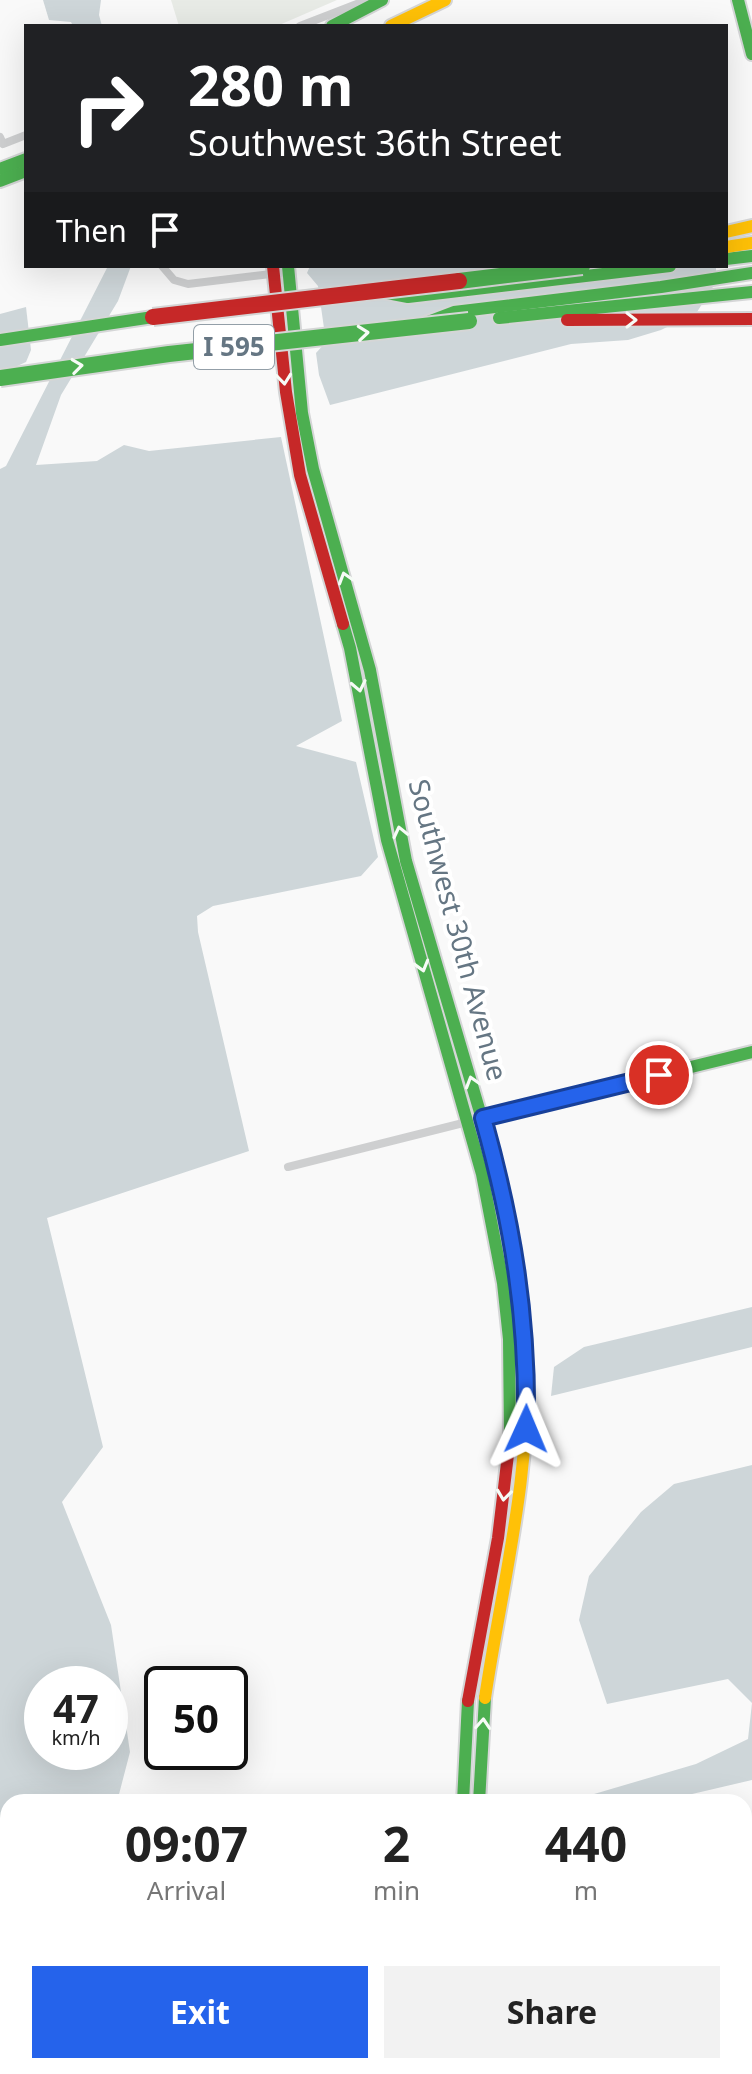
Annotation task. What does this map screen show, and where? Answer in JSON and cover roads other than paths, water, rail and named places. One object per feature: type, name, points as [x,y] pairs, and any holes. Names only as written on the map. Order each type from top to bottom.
[{"type":"main road","points":[[336,24],[382,0]]},
{"type":"main road","points":[[395,24],[445,0]]},
{"type":"main road","points":[[738,0],[752,54]]},
{"type":"main road","points":[[0,169],[24,160]]},
{"type":"main road","points":[[0,181],[24,172]]},
{"type":"main road","points":[[728,232],[752,226]]},
{"type":"main road","points":[[728,247],[752,243]]},
{"type":"main road","points":[[728,259],[752,256]]},
{"type":"main road","points":[[153,317],[486,268]]},
{"type":"main road","name":"I 595","points":[[0,340],[153,317],[566,268]]},
{"type":"main road","points":[[380,291],[408,297],[653,268]]},
{"type":"main road","name":"Southwest 30th Avenue","points":[[281,269],[313,469],[370,670],[414,912],[515,1251],[525,1333],[527,1388],[524,1457],[515,1533],[493,1641],[483,1710],[479,1794]]},
{"type":"main road","points":[[412,327],[454,312],[752,273]]},
{"type":"main road","points":[[661,287],[703,289],[752,283]]},
{"type":"main road","name":"I 595","points":[[0,378],[154,356],[752,292]]},
{"type":"main road","points":[[469,321],[752,319]]},
{"type":"main road","points":[[475,1120],[752,1052]]},
{"type":"main road","name":"Southwest 30th Avenue","points":[[463,1794],[468,1702],[498,1538],[510,1408],[509,1339],[502,1270],[475,1120]]},
{"type":"street","points":[[305,24],[367,0]]},
{"type":"street","points":[[0,137],[3,144],[24,136]]},
{"type":"street","points":[[164,268],[174,280],[188,284],[281,269]]},
{"type":"street","points":[[288,1167],[475,1120]]}]
